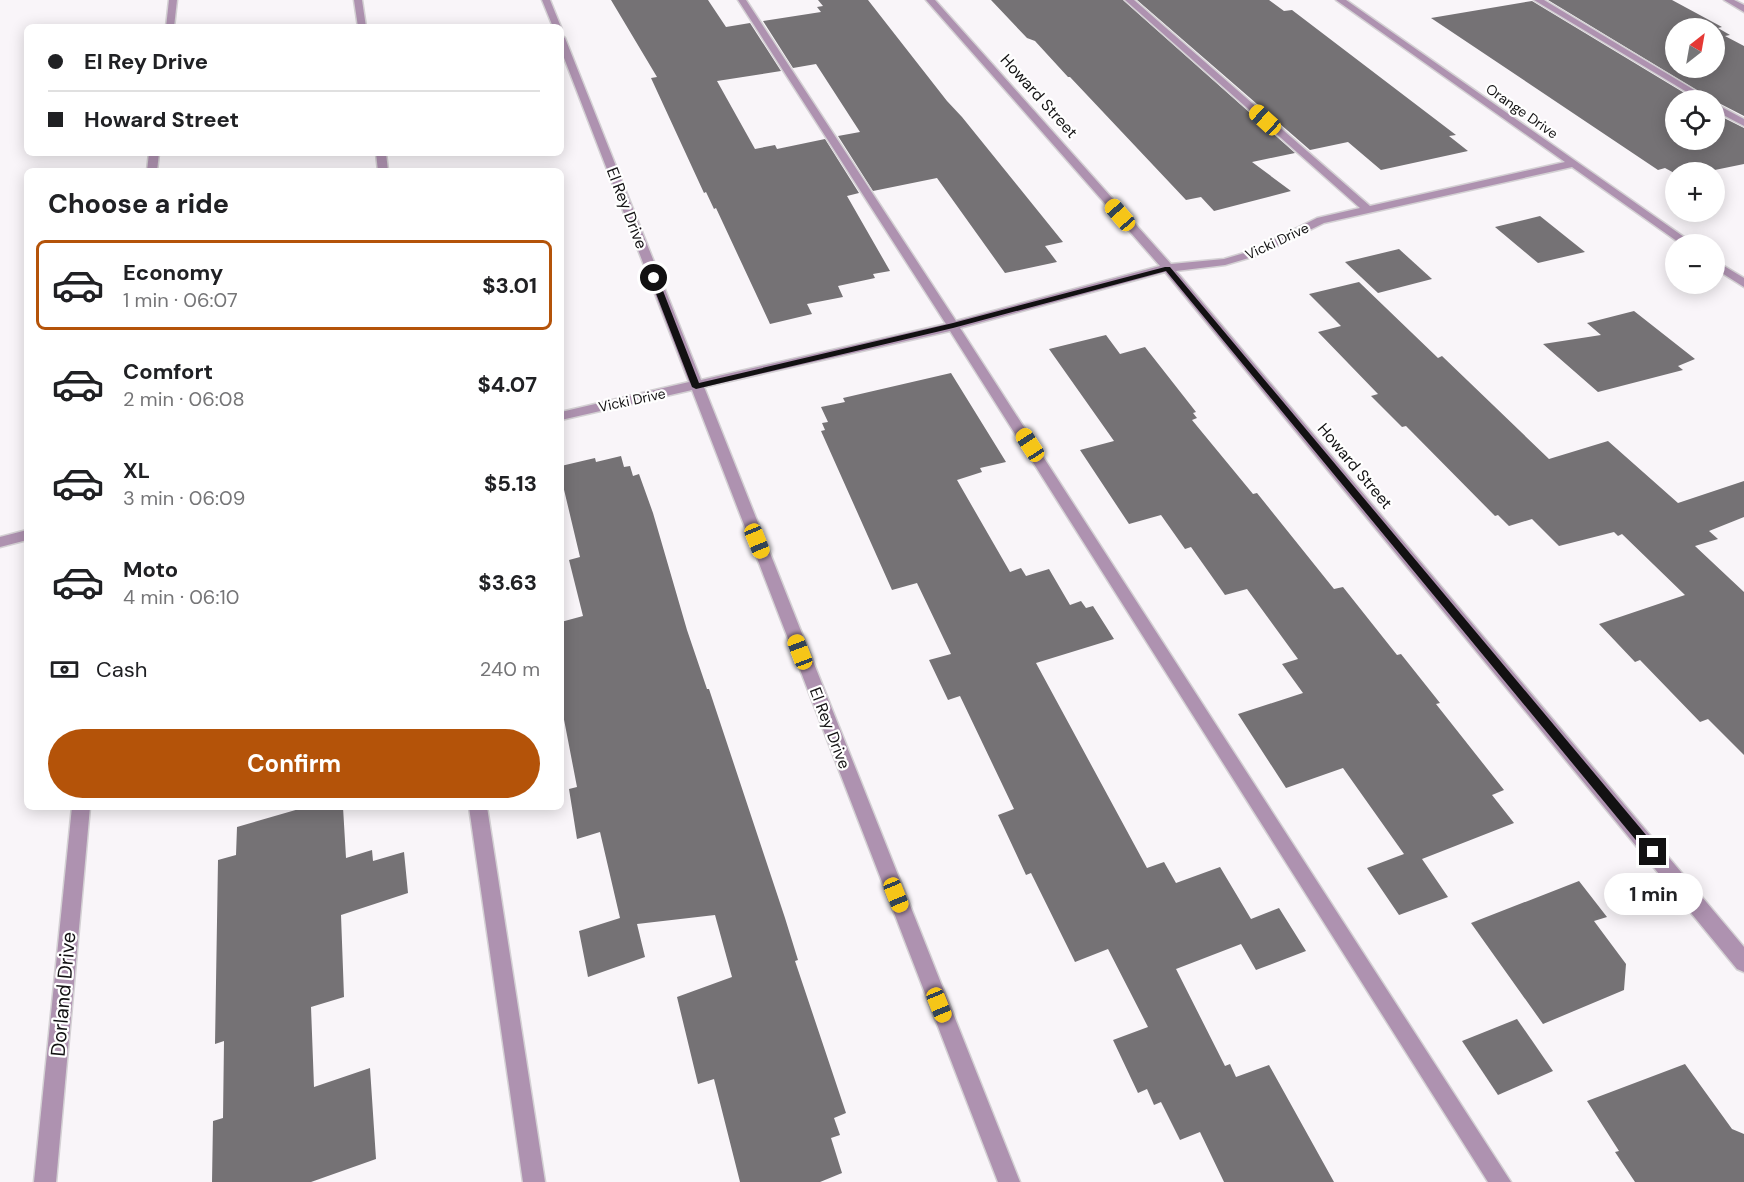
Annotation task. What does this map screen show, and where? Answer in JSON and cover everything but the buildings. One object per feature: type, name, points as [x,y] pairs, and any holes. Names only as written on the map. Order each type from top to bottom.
[{"type":"street","points":[[170,24],[173,0]]},
{"type":"street","points":[[358,0],[362,24]]},
{"type":"street","points":[[546,0],[556,24]]},
{"type":"street","points":[[742,0],[1500,1182]]},
{"type":"street","name":"Howard Street","points":[[930,0],[1168,268],[1744,962]]},
{"type":"street","points":[[1129,0],[1367,209]]},
{"type":"street","name":"Orange Drive","points":[[1340,0],[1674,234]]},
{"type":"street","points":[[1538,0],[1689,90]]},
{"type":"street","points":[[1728,0],[1744,9]]},
{"type":"street","name":"El Rey Drive","points":[[564,46],[1009,1182]]},
{"type":"street","points":[[1725,112],[1744,123]]},
{"type":"street","name":"Vicki Drive","points":[[564,415],[696,387],[953,326],[1168,268],[1235,259],[1255,253],[1321,220],[1572,164]]},
{"type":"street","points":[[1725,270],[1744,283]]},
{"type":"street","points":[[0,542],[24,536]]},
{"type":"street","name":"Dorland Drive","points":[[45,1182],[81,810]]},
{"type":"street","points":[[478,810],[534,1182]]},
{"type":"route","points":[[654,278],[696,387],[953,326],[1168,268],[1653,852]]}]
